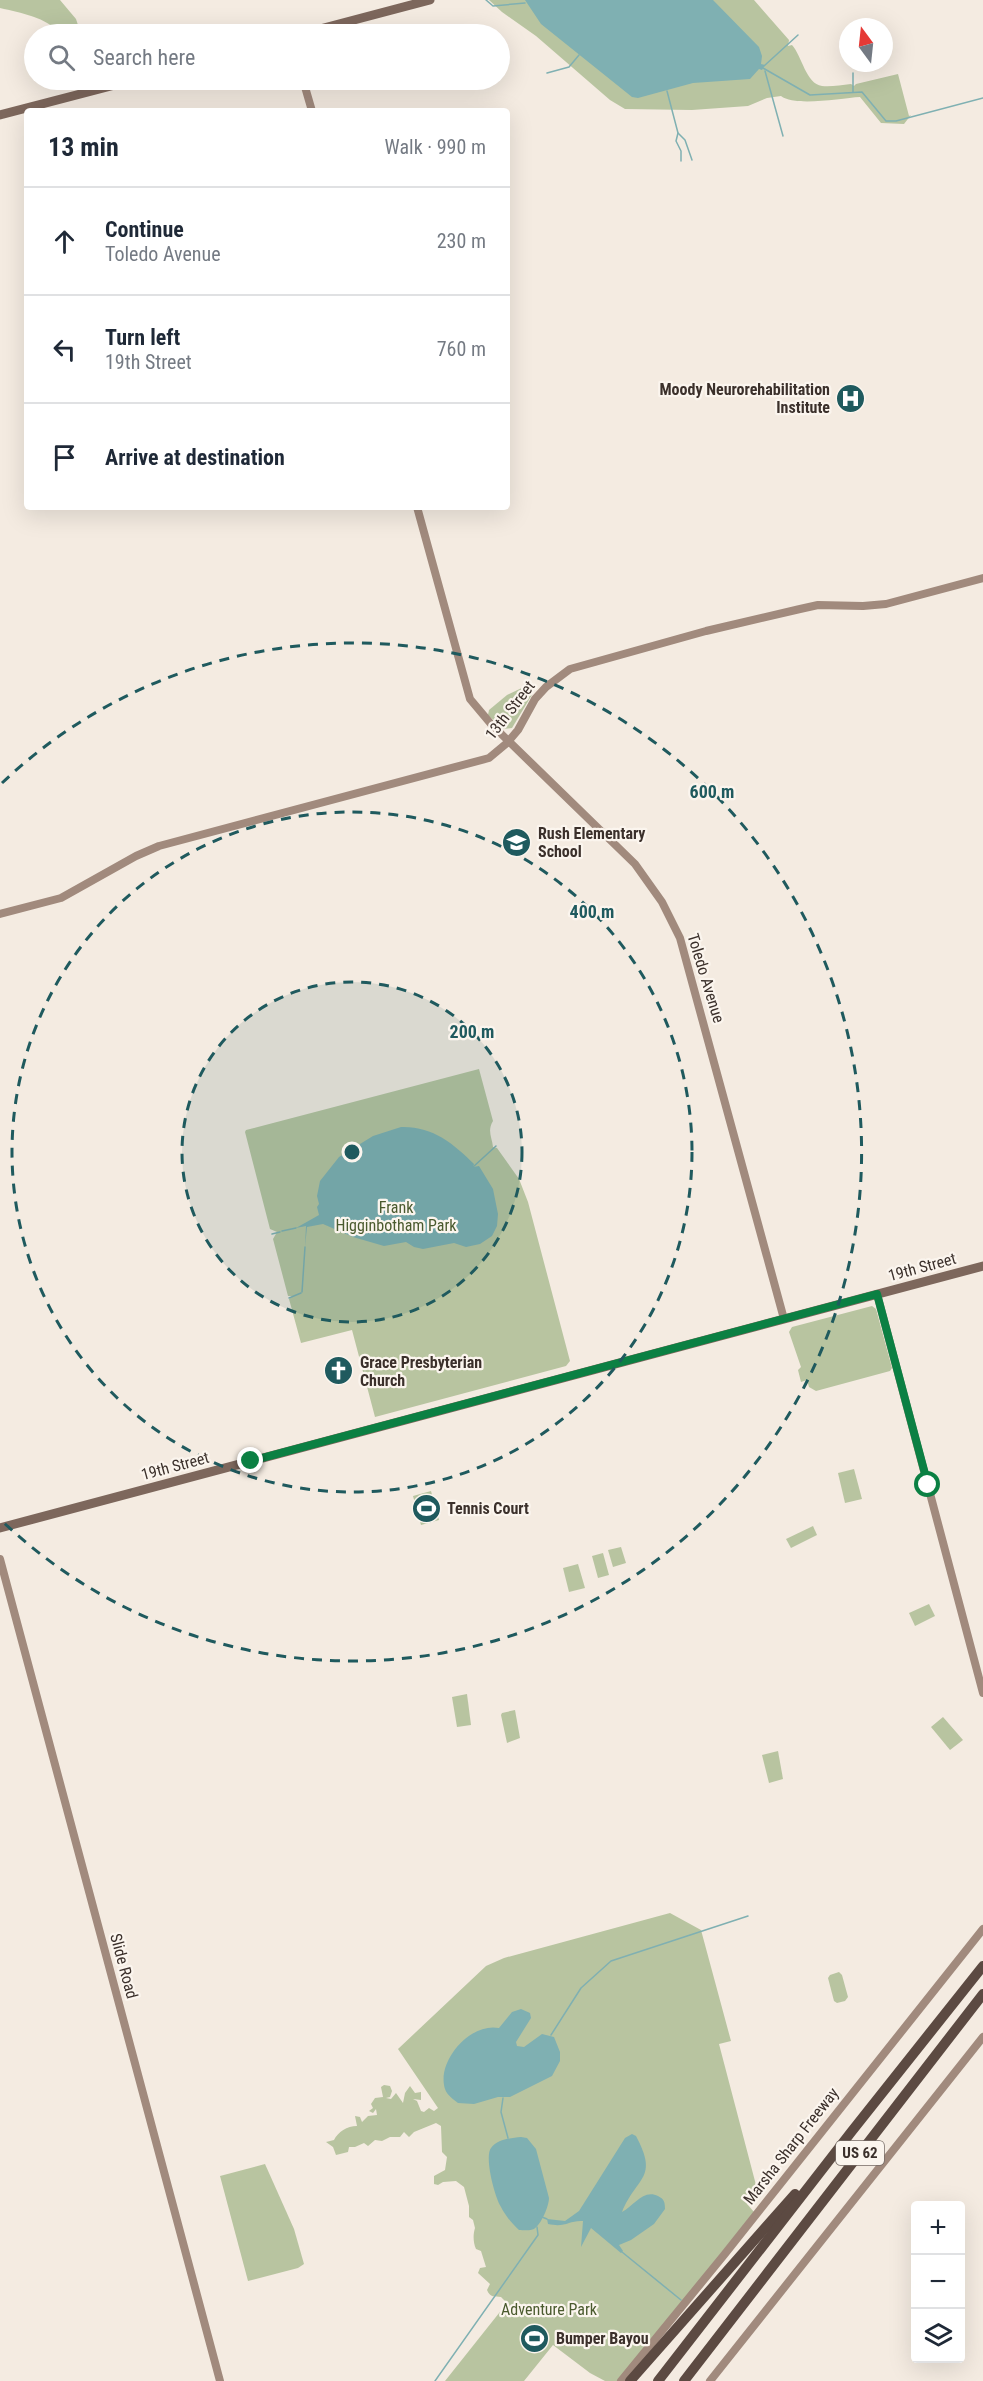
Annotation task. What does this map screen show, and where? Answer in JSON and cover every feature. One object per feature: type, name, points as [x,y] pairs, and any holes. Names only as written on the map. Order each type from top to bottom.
[{"type":"highway","name":"US 62","points":[[658,2381],[983,1966]]},
{"type":"highway","name":"US 62","points":[[684,2381],[983,1994]]},
{"type":"highway","points":[[956,2028],[983,1999]]},
{"type":"highway","points":[[630,2381],[798,2190],[814,2179]]},
{"type":"main road","points":[[340,24],[430,0]]},
{"type":"main road","points":[[27,108],[96,90]]},
{"type":"main road","points":[[0,115],[24,109]]},
{"type":"main road","name":"19th Street","points":[[0,1528],[983,1266]]},
{"type":"street","points":[[306,90],[311,108]]},
{"type":"street","name":"Toledo Avenue","points":[[418,510],[466,688],[476,708],[635,864],[662,902],[680,938],[784,1319]]},
{"type":"street","name":"13th Street","points":[[0,914],[61,898],[149,849],[489,758],[518,730],[535,699],[546,687],[570,669],[684,637],[818,605],[886,604],[983,578]]},
{"type":"street","points":[[877,1294],[983,1693]]},
{"type":"street","name":"Slide Road","points":[[0,1559],[220,2381]]},
{"type":"street","name":"Marsha Sharp Freeway","points":[[621,2381],[983,1929]]},
{"type":"street","points":[[710,2381],[983,2037]]},
{"type":"green space","points":[[0,0],[60,0],[78,24],[49,24],[25,14],[0,8]]},
{"type":"green space","points":[[489,0],[754,0],[789,40],[788,46],[792,45],[796,50],[808,75],[817,84],[829,86],[851,84],[854,86],[898,74],[909,116],[911,115],[904,124],[881,123],[860,97],[797,101],[781,96],[767,98],[748,106],[692,110],[625,109],[610,100],[536,36]]},
{"type":"green space","points":[[526,686],[532,688],[533,693],[512,728],[503,729],[488,715],[489,710],[507,695]]},
{"type":"green space","name":"Frank Higginbotham Park","points":[[479,1069],[493,1121],[490,1131],[493,1147],[497,1148],[519,1179],[528,1202],[570,1361],[566,1366],[375,1417],[352,1330],[301,1343],[289,1299],[293,1296],[288,1296],[273,1239],[277,1232],[270,1229],[245,1132]]},
{"type":"green space","points":[[872,1306],[876,1309],[892,1368],[890,1371],[816,1391],[809,1387],[807,1380],[801,1382],[798,1370],[801,1367],[789,1332],[792,1327]]},
{"type":"green space","points":[[854,1469],[862,1499],[845,1503],[838,1473]]},
{"type":"green space","name":"Tennis Court","points":[[431,1491],[439,1520],[421,1525],[413,1496]]},
{"type":"green space","points":[[813,1526],[817,1535],[791,1548],[786,1539]]},
{"type":"green space","points":[[621,1547],[626,1563],[613,1567],[608,1550]]},
{"type":"green space","points":[[603,1553],[609,1575],[598,1578],[592,1556]]},
{"type":"green space","points":[[578,1564],[585,1588],[569,1592],[563,1568]]},
{"type":"green space","points":[[929,1604],[935,1616],[915,1626],[909,1613]]},
{"type":"green space","points":[[467,1694],[471,1725],[457,1727],[452,1697]]},
{"type":"green space","points":[[515,1710],[520,1738],[507,1743],[501,1715]]},
{"type":"green space","points":[[943,1717],[963,1740],[950,1750],[931,1727]]},
{"type":"green space","points":[[778,1751],[783,1779],[769,1783],[762,1755]]},
{"type":"green space","name":"Adventure Park","points":[[670,1913],[701,1930],[731,2041],[719,2044],[756,2185],[760,2188],[747,2204],[754,2212],[619,2381],[605,2381],[590,2373],[553,2345],[524,2381],[445,2381],[507,2303],[501,2297],[490,2294],[487,2290],[490,2284],[478,2273],[480,2268],[486,2267],[481,2251],[476,2249],[474,2244],[475,2228],[473,2220],[469,2217],[469,2206],[464,2187],[456,2181],[434,2184],[434,2176],[445,2170],[447,2157],[442,2152],[441,2126],[436,2123],[414,2132],[409,2137],[404,2132],[400,2137],[390,2137],[382,2141],[375,2140],[368,2146],[364,2143],[349,2147],[348,2152],[336,2155],[333,2147],[326,2142],[334,2140],[346,2128],[357,2126],[355,2116],[360,2117],[362,2122],[368,2116],[377,2115],[376,2109],[373,2113],[369,2111],[373,2108],[371,2104],[375,2098],[383,2097],[381,2087],[384,2085],[390,2086],[392,2091],[390,2097],[386,2098],[391,2099],[396,2093],[403,2103],[405,2093],[410,2086],[415,2093],[421,2092],[421,2100],[413,2099],[417,2101],[421,2111],[424,2112],[429,2108],[434,2111],[438,2108],[398,2049],[486,1966],[504,1958]]},
{"type":"green space","points":[[839,1972],[842,1975],[848,1997],[845,2001],[837,2003],[834,2001],[828,1978]]},
{"type":"green space","points":[[265,2164],[294,2229],[304,2264],[298,2268],[248,2281],[220,2176]]},
{"type":"water","points":[[525,0],[713,0],[759,47],[762,56],[761,64],[765,65],[750,79],[693,83],[638,98],[632,97],[541,24]]},
{"type":"water","points":[[401,1127],[423,1129],[441,1137],[466,1156],[474,1164],[473,1167],[479,1166],[493,1189],[498,1214],[497,1226],[492,1236],[480,1244],[466,1247],[454,1243],[423,1249],[406,1242],[384,1246],[353,1237],[323,1224],[307,1227],[305,1247],[306,1226],[296,1228],[319,1215],[317,1196],[320,1181],[339,1157],[373,1136]]},
{"type":"water","points":[[521,2009],[530,2013],[531,2018],[516,2042],[517,2046],[524,2047],[542,2034],[554,2037],[560,2052],[560,2061],[552,2076],[510,2097],[498,2097],[474,2104],[458,2103],[445,2089],[446,2067],[451,2056],[467,2037],[477,2031],[499,2028],[512,2012]]},
{"type":"water","points":[[632,2134],[636,2136],[643,2150],[646,2169],[622,2212],[643,2196],[653,2194],[662,2198],[665,2209],[654,2224],[631,2240],[619,2245],[623,2251],[621,2253],[591,2228],[581,2247],[583,2221],[554,2225],[548,2224],[547,2219],[565,2221],[579,2211],[625,2138]]},
{"type":"water","points":[[521,2137],[527,2138],[536,2149],[549,2198],[539,2224],[529,2230],[519,2230],[503,2210],[493,2187],[489,2160],[489,2153],[494,2145]]},
{"type":"water","name":"Bumper Bayou","points":[[539,2328],[545,2336],[544,2345],[538,2347],[521,2340]]},
{"type":"waterway","points":[[486,0],[493,6],[525,3]]},
{"type":"waterway","points":[[764,66],[798,35]]},
{"type":"waterway","points":[[547,73],[569,67],[579,55]]},
{"type":"waterway","points":[[763,68],[810,95],[862,92],[886,121],[896,121],[983,98]]},
{"type":"waterway","points":[[765,71],[783,136]]},
{"type":"waterway","points":[[853,73],[853,92]]},
{"type":"waterway","points":[[667,91],[678,133],[676,141],[681,151],[681,161]]},
{"type":"waterway","points":[[678,133],[685,140],[692,160]]},
{"type":"waterway","points":[[473,1167],[496,1146]]},
{"type":"waterway","points":[[282,1231],[296,1228]]},
{"type":"waterway","points":[[272,1234],[280,1232]]},
{"type":"waterway","points":[[302,1292],[305,1247]]},
{"type":"waterway","points":[[289,1298],[301,1293]]},
{"type":"waterway","points":[[551,2035],[581,1988],[611,1961],[748,1916]]},
{"type":"waterway","points":[[503,2098],[501,2112],[508,2138]]},
{"type":"waterway","points":[[542,2217],[547,2219]]},
{"type":"waterway","points":[[435,2381],[538,2235],[537,2227]]},
{"type":"waterway","points":[[622,2252],[681,2300]]},
{"type":"place","name":"Moody Neurorehabilitation Institute","points":[[851,398]]},
{"type":"place","name":"Rush Elementary School","points":[[517,842]]},
{"type":"place","name":"Grace Presbyterian Church","points":[[339,1371]]},
{"type":"place","name":"Tennis Court","points":[[426,1508]]},
{"type":"place","name":"Bumper Bayou","points":[[535,2338]]},
{"type":"route","points":[[251,1461],[877,1294],[928,1485]]}]
